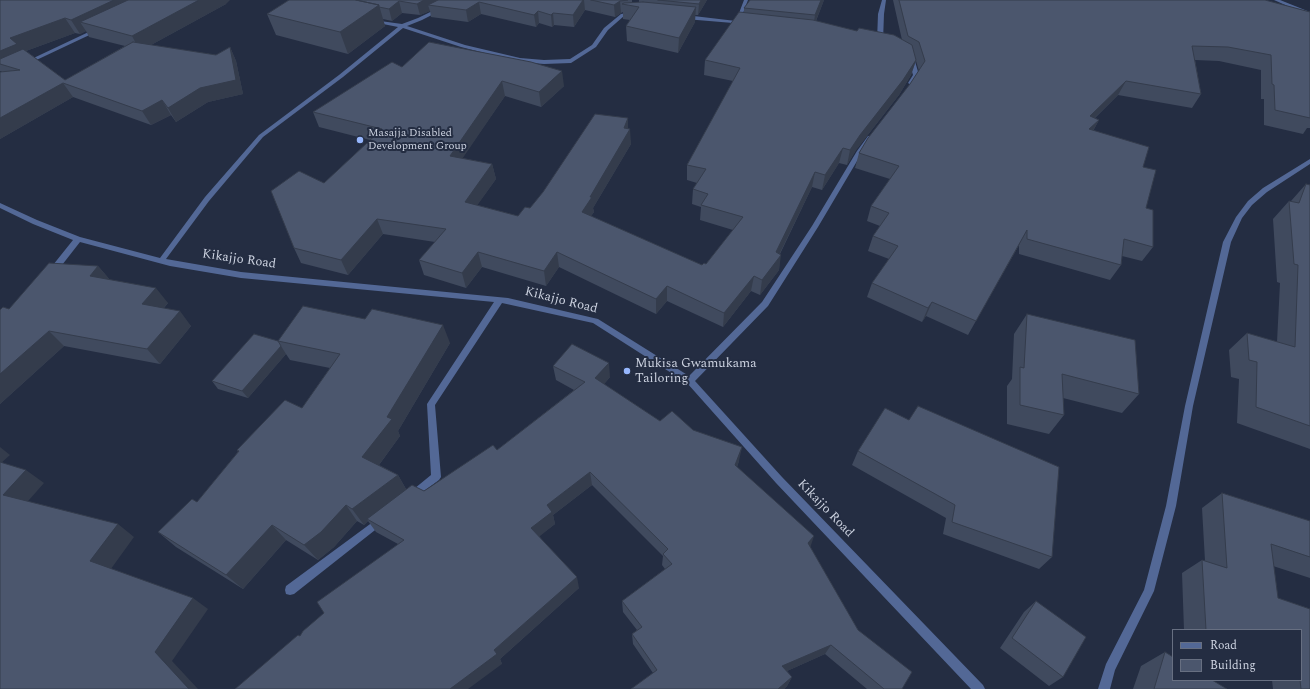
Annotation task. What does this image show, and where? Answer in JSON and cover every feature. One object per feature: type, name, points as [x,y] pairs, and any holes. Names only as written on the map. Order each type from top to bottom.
[{"type":"street","points":[[161,261],[207,199],[261,136],[341,76],[402,26],[459,0]]},
{"type":"street","points":[[738,22],[746,0]]},
{"type":"street","points":[[880,41],[881,14],[884,0]]},
{"type":"street","points":[[1276,0],[1310,14]]},
{"type":"street","points":[[371,20],[402,26],[463,46],[520,60],[544,62],[571,61],[594,46],[606,29],[623,15],[635,11],[643,13]]},
{"type":"street","points":[[678,16],[750,24]]},
{"type":"street","points":[[20,65],[104,27]]},
{"type":"street","points":[[873,40],[887,44]]},
{"type":"street","points":[[905,54],[911,58],[916,75],[906,91]]},
{"type":"street","points":[[690,381],[764,304],[815,227],[860,151],[874,133]]},
{"type":"street","points":[[1104,689],[1110,668],[1149,591],[1171,506],[1189,406],[1228,242],[1239,217],[1250,203],[1265,190],[1310,161]]},
{"type":"street","name":"Kikajjo Road","points":[[0,205],[35,222],[78,239],[161,261],[241,275],[499,301],[595,321],[690,381],[779,480],[979,689]]},
{"type":"street","points":[[49,276],[78,239]]},
{"type":"street","points":[[406,500],[436,477],[431,404],[499,301]]},
{"type":"street","points":[[290,590],[387,515]]},
{"type":"building","points":[[0,0],[114,0],[71,20],[65,18],[10,38],[17,44],[0,51]]},
{"type":"building","points":[[128,0],[199,0],[132,36],[80,22]]},
{"type":"building","points":[[289,0],[356,0],[379,5],[340,32],[267,14]]},
{"type":"building","points":[[356,0],[424,0],[417,4],[399,1],[389,9],[379,7],[379,5]]},
{"type":"building","points":[[438,0],[583,0],[573,15],[553,13],[551,15],[538,11],[534,15],[479,2],[466,10],[428,5]]},
{"type":"building","points":[[591,0],[628,0],[620,1],[614,5]]},
{"type":"building","points":[[658,0],[701,0],[699,4]]},
{"type":"building","points":[[750,0],[821,0],[815,15],[744,8]]},
{"type":"building","points":[[899,0],[1265,0],[1310,12],[1310,118],[1275,110],[1271,55],[1228,47],[1192,46],[1201,94],[1126,81],[1090,116],[1099,120],[1089,129],[1149,147],[1143,167],[1156,170],[1146,208],[1153,210],[1153,247],[1124,239],[1121,265],[1027,239],[1027,230],[976,321],[932,302],[928,308],[872,283],[898,246],[873,236],[889,213],[871,206],[899,166],[859,153],[868,138],[910,84],[925,61],[919,42],[908,36]]},
{"type":"building","points":[[643,2],[696,7],[679,38],[626,26],[639,7],[622,4]]},
{"type":"building","points":[[739,12],[813,20],[857,31],[859,28],[894,35],[912,45],[916,60],[903,80],[850,150],[843,148],[825,175],[815,172],[776,252],[781,255],[762,280],[754,276],[724,313],[667,286],[656,299],[557,252],[544,271],[478,252],[462,273],[419,260],[446,229],[377,219],[341,260],[294,248],[271,191],[299,171],[324,183],[382,129],[313,112],[392,62],[402,67],[429,42],[531,62],[562,71],[539,92],[502,81],[450,156],[492,164],[465,202],[518,216],[525,207],[530,208],[543,192],[595,114],[628,118],[624,128],[630,129],[582,212],[702,265],[704,263],[706,264],[743,217],[701,205],[708,194],[693,189],[706,169],[687,165],[740,68],[705,60]]},
{"type":"building","points":[[133,42],[216,55],[230,47],[236,80],[200,88],[168,108],[162,100],[142,111],[63,83],[0,118],[0,72],[20,70],[0,64],[0,59],[23,49],[65,80]]},
{"type":"building","points":[[1306,184],[1310,185],[1310,426],[1256,407],[1257,362],[1249,360],[1247,333],[1295,347],[1298,265],[1294,264],[1289,201],[1299,203]]},
{"type":"building","points":[[49,263],[98,266],[90,276],[156,288],[142,304],[180,311],[147,349],[49,331],[0,374],[0,310],[3,307],[9,309]]},
{"type":"building","points":[[303,306],[365,319],[372,309],[443,325],[387,417],[392,419],[362,457],[398,475],[352,509],[346,505],[321,532],[304,545],[272,525],[226,575],[158,532],[192,499],[197,502],[239,451],[237,450],[285,400],[302,408],[340,354],[278,341]]},
{"type":"building","points":[[1027,314],[1135,340],[1139,394],[1062,374],[1064,415],[1020,405],[1020,367],[1024,368]]},
{"type":"building","points":[[254,334],[278,341],[281,346],[242,391],[212,381]]},
{"type":"building","points":[[572,344],[609,363],[595,378],[660,421],[672,411],[693,430],[742,447],[735,465],[814,536],[808,543],[858,630],[912,672],[902,689],[884,689],[831,645],[782,666],[792,677],[778,689],[631,689],[657,670],[632,634],[642,627],[622,601],[672,564],[663,554],[668,549],[590,472],[547,505],[552,512],[531,528],[577,577],[494,650],[497,654],[450,689],[235,689],[298,635],[300,636],[303,631],[324,613],[317,602],[404,540],[367,519],[412,485],[424,491],[493,445],[497,450],[585,382],[553,366]]},
{"type":"building","points":[[918,406],[1059,467],[1052,557],[952,522],[955,505],[858,451],[885,408],[909,420]]},
{"type":"building","points":[[0,462],[26,470],[3,495],[118,524],[90,561],[193,598],[155,652],[189,689],[0,689]]},
{"type":"building","points":[[1222,493],[1310,521],[1310,557],[1271,544],[1278,598],[1310,609],[1310,689],[1301,689],[1302,629],[1206,629],[1202,560],[1227,568]]},
{"type":"building","points":[[1036,601],[1086,637],[1063,677],[1012,638]]},
{"type":"building","points":[[1165,652],[1172,656],[1172,681],[1214,681],[1227,689],[1154,689]]},
{"type":"place","name":"Masajja Disabled Development Group","points":[[360,140]]},
{"type":"place","name":"Mukisa Gwamukama Tailoring","points":[[627,371]]}]
